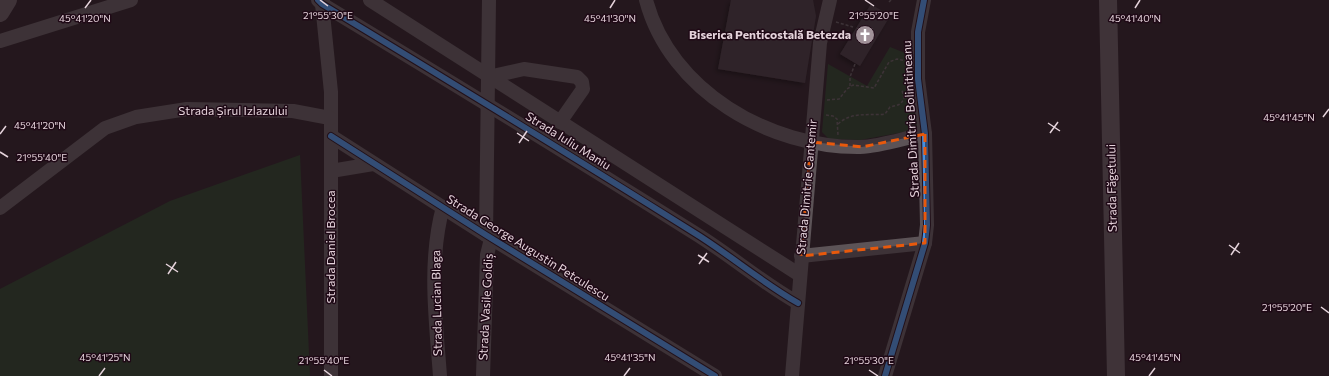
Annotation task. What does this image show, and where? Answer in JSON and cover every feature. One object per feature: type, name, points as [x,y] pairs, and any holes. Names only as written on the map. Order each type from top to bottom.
[{"type":"main road","points":[[0,13],[8,0]]},
{"type":"main road","name":"Strada Făgetului","points":[[1108,0],[1116,376]]},
{"type":"street","points":[[0,41],[131,0]]},
{"type":"street","name":"Strada Iuliu Maniu","points":[[370,0],[488,77],[800,275]]},
{"type":"street","name":"Strada Vasile Goldiș","points":[[483,376],[487,255],[489,237],[489,0]]},
{"type":"street","points":[[646,0],[650,16],[662,40],[677,62],[698,84],[722,104],[756,124],[786,136],[811,142],[841,146],[862,147],[926,134]]},
{"type":"street","name":"Strada Dimitrie Cantemir","points":[[792,376],[820,43],[830,0]]},
{"type":"street","name":"Strada Dimitrie Bolinitineanu","points":[[885,376],[925,243],[927,225],[926,134],[918,79],[918,32],[924,0]]},
{"type":"street","points":[[321,1],[331,92],[330,118]]},
{"type":"street","name":"Strada Iuliu Maniu","points":[[321,1],[726,252],[772,288],[798,303]]},
{"type":"street","points":[[488,77],[524,69],[577,77],[582,82],[583,89],[560,122]]},
{"type":"street","name":"Strada Șirul Izlazului","points":[[0,208],[105,128],[136,117],[187,109],[293,111],[330,118]]},
{"type":"street","name":"Strada Daniel Brocea","points":[[330,118],[331,376]]},
{"type":"street","name":"Strada George Augustin Petculescu","points":[[331,136],[489,237],[716,376]]},
{"type":"street","points":[[331,171],[373,164]]},
{"type":"street","name":"Strada Lucian Blaga","points":[[440,376],[434,284],[436,241],[443,207]]},
{"type":"street","points":[[801,256],[925,243]]},
{"type":"path","points":[[834,21],[853,27]]},
{"type":"path","points":[[850,86],[856,85],[874,88],[889,62],[897,60],[908,62]]},
{"type":"path","points":[[825,100],[839,99],[850,86],[850,77],[855,64]]},
{"type":"path","points":[[838,124],[857,115],[885,114],[890,108],[903,102],[904,98],[902,90]]},
{"type":"path","points":[[824,115],[835,117],[838,124],[838,141]]},
{"type":"highlighted area","points":[[925,134],[925,243],[801,256],[811,142],[862,147]]},
{"type":"green space","points":[[890,47],[910,55],[910,91],[919,124],[915,130],[860,140],[829,139],[822,132],[828,64],[867,86]]},
{"type":"green space","points":[[300,155],[310,376],[0,376],[0,289],[170,201]]},
{"type":"building","points":[[731,0],[813,0],[816,16],[805,83],[718,69]]},
{"type":"building","name":"Biserica Penticostală Betezda","points":[[871,4],[890,16],[860,66],[840,54]]},
{"type":"cycle path","points":[[318,0],[322,4],[693,232],[784,295],[798,303]]},
{"type":"cycle path","points":[[885,376],[925,243],[927,225],[925,134],[918,79],[918,32],[924,0]]},
{"type":"cycle path","points":[[331,136],[486,235],[715,376]]},
{"type":"place","name":"Biserica Penticostală Betezda","points":[[865,35]]}]
